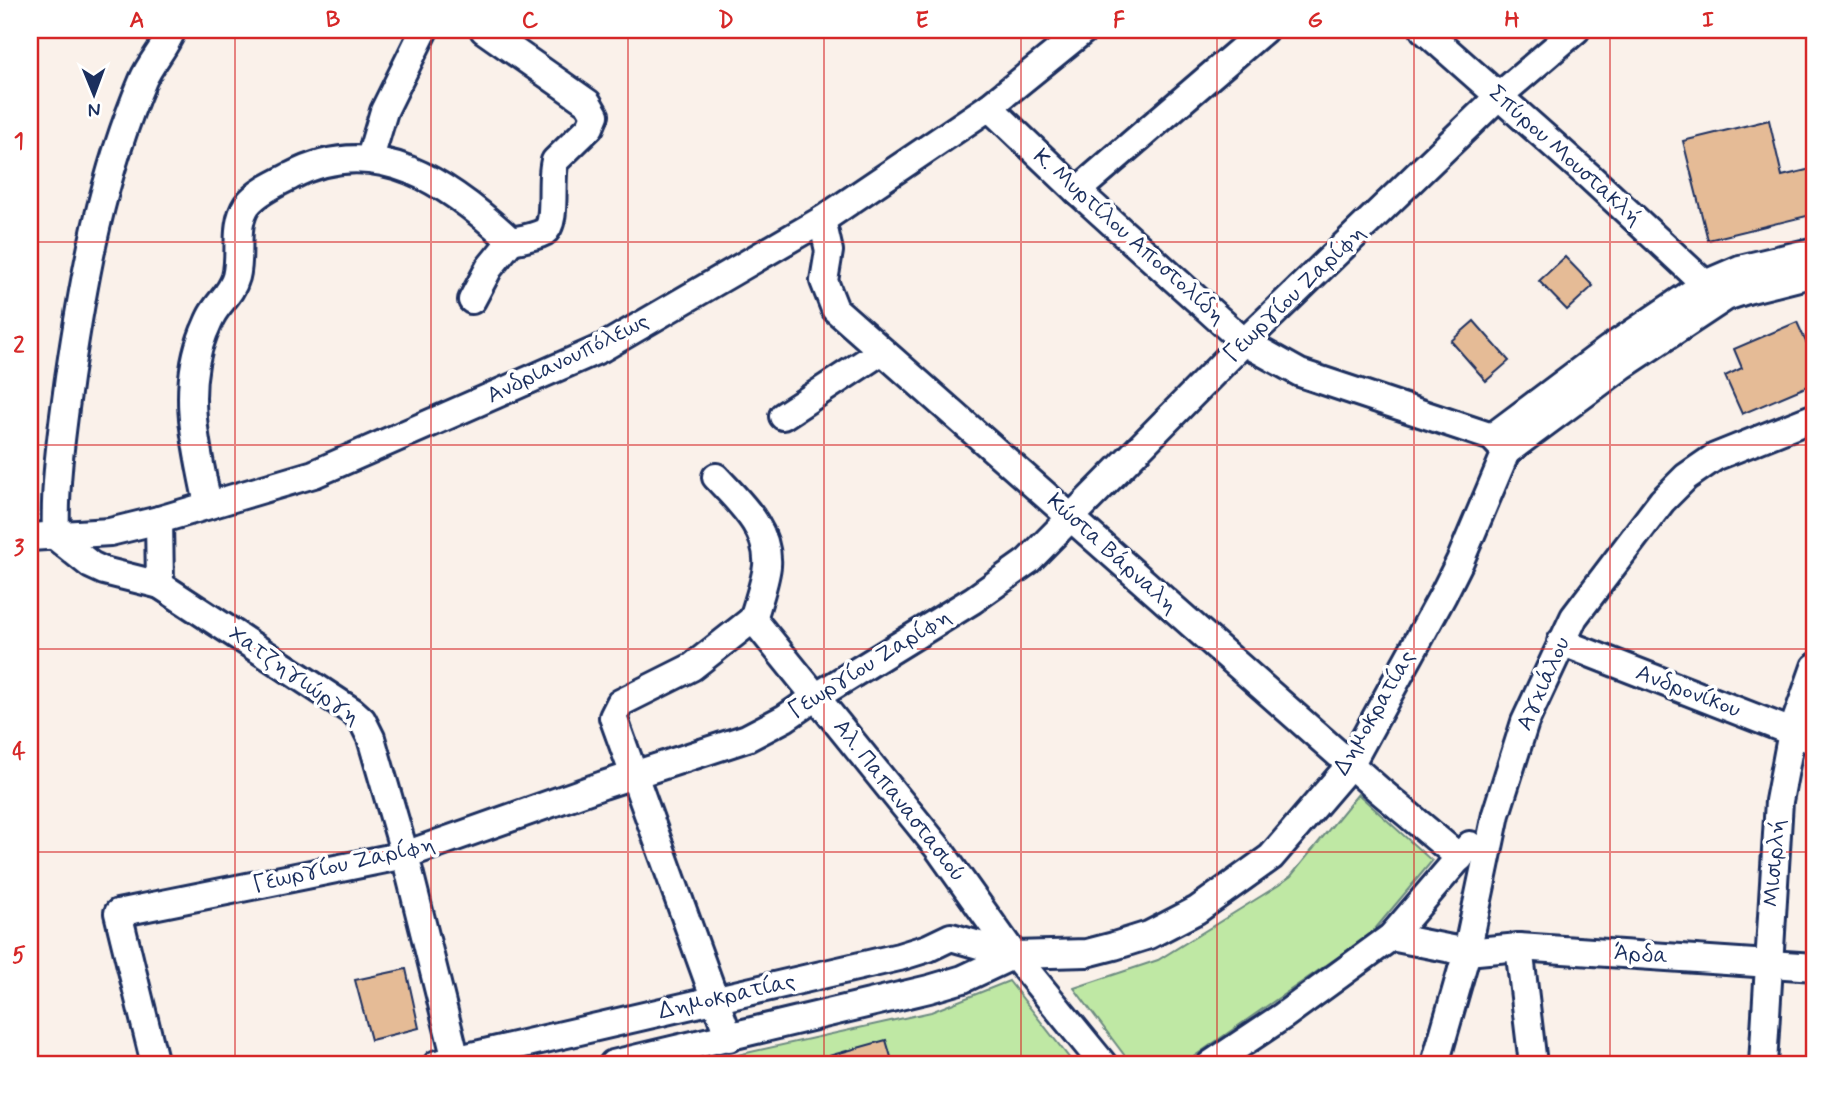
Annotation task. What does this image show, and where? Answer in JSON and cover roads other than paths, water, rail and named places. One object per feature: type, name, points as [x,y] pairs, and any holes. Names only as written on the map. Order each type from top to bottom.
[{"type":"street","points":[[43,537],[57,471],[86,265],[96,224],[126,126],[144,79],[173,30]]},
{"type":"street","points":[[370,158],[384,111],[424,30]]},
{"type":"street","points":[[472,300],[489,268],[511,242],[540,234],[548,228],[555,161],[590,127],[595,115],[588,103],[484,30]]},
{"type":"street","name":"Ανδριανουπόλεως","points":[[43,537],[110,531],[159,520],[314,474],[602,348],[822,220],[989,107],[1084,30]]},
{"type":"street","points":[[1077,191],[1264,30]]},
{"type":"street","name":"Σπύρου Μουστακλή","points":[[1424,30],[1705,284]]},
{"type":"street","name":"Γεωργίου Ζαρίφη","points":[[155,1064],[118,913],[405,855],[747,738],[785,718],[973,600],[1028,561],[1244,342],[1499,96],[1576,30]]},
{"type":"street","name":"Κ. Μυρτίλου Αποστολίδη","points":[[989,107],[1077,191],[1244,342],[1300,373],[1499,444]]},
{"type":"street","points":[[208,504],[195,441],[193,365],[213,313],[236,278],[240,224],[248,204],[269,187],[301,170],[337,158],[370,158],[432,179],[475,207],[511,242]]},
{"type":"street","name":"Κώστα Βάρναλη","points":[[822,220],[829,251],[824,281],[835,309],[1350,765],[1460,858]]},
{"type":"street","name":"Δημοκρατίας","points":[[450,1063],[899,957],[951,937],[1014,955],[1087,953],[1149,935],[1197,910],[1271,857],[1350,765],[1454,572],[1499,444],[1609,349],[1705,284],[1740,269],[1815,251]]},
{"type":"street","points":[[1499,444],[1726,297],[1815,273]]},
{"type":"street","points":[[783,416],[882,351]]},
{"type":"street","name":"Αγχιάλου","points":[[1434,1064],[1467,953],[1496,814],[1525,722],[1582,606],[1662,501],[1686,477],[1715,457],[1815,417]]},
{"type":"street","points":[[716,477],[746,509],[764,541],[767,569],[753,619],[692,667],[620,703],[613,717],[729,1038]]},
{"type":"street","points":[[159,520],[160,585]]},
{"type":"street","name":"Χατζηγιώργη","points":[[43,537],[104,571],[160,585],[362,720],[372,737],[405,855],[450,1063]]},
{"type":"street","name":"Αλ. Παπαναστασιού","points":[[753,619],[938,848],[1014,955],[1104,1064]]},
{"type":"street","name":"Ανδρονίκου","points":[[1562,642],[1804,737]]},
{"type":"street","name":"Μισιρλή","points":[[1763,1064],[1779,801],[1804,737],[1815,667]]},
{"type":"street","points":[[1211,1064],[1283,1016],[1391,937],[1496,814]]},
{"type":"street","name":"Άρδα","points":[[1391,937],[1467,953],[1519,947],[1815,967]]},
{"type":"street","points":[[1519,947],[1532,1064]]},
{"type":"street","name":"Δημοκρατίας","points":[[613,1064],[940,986],[963,979],[1014,955]]}]
